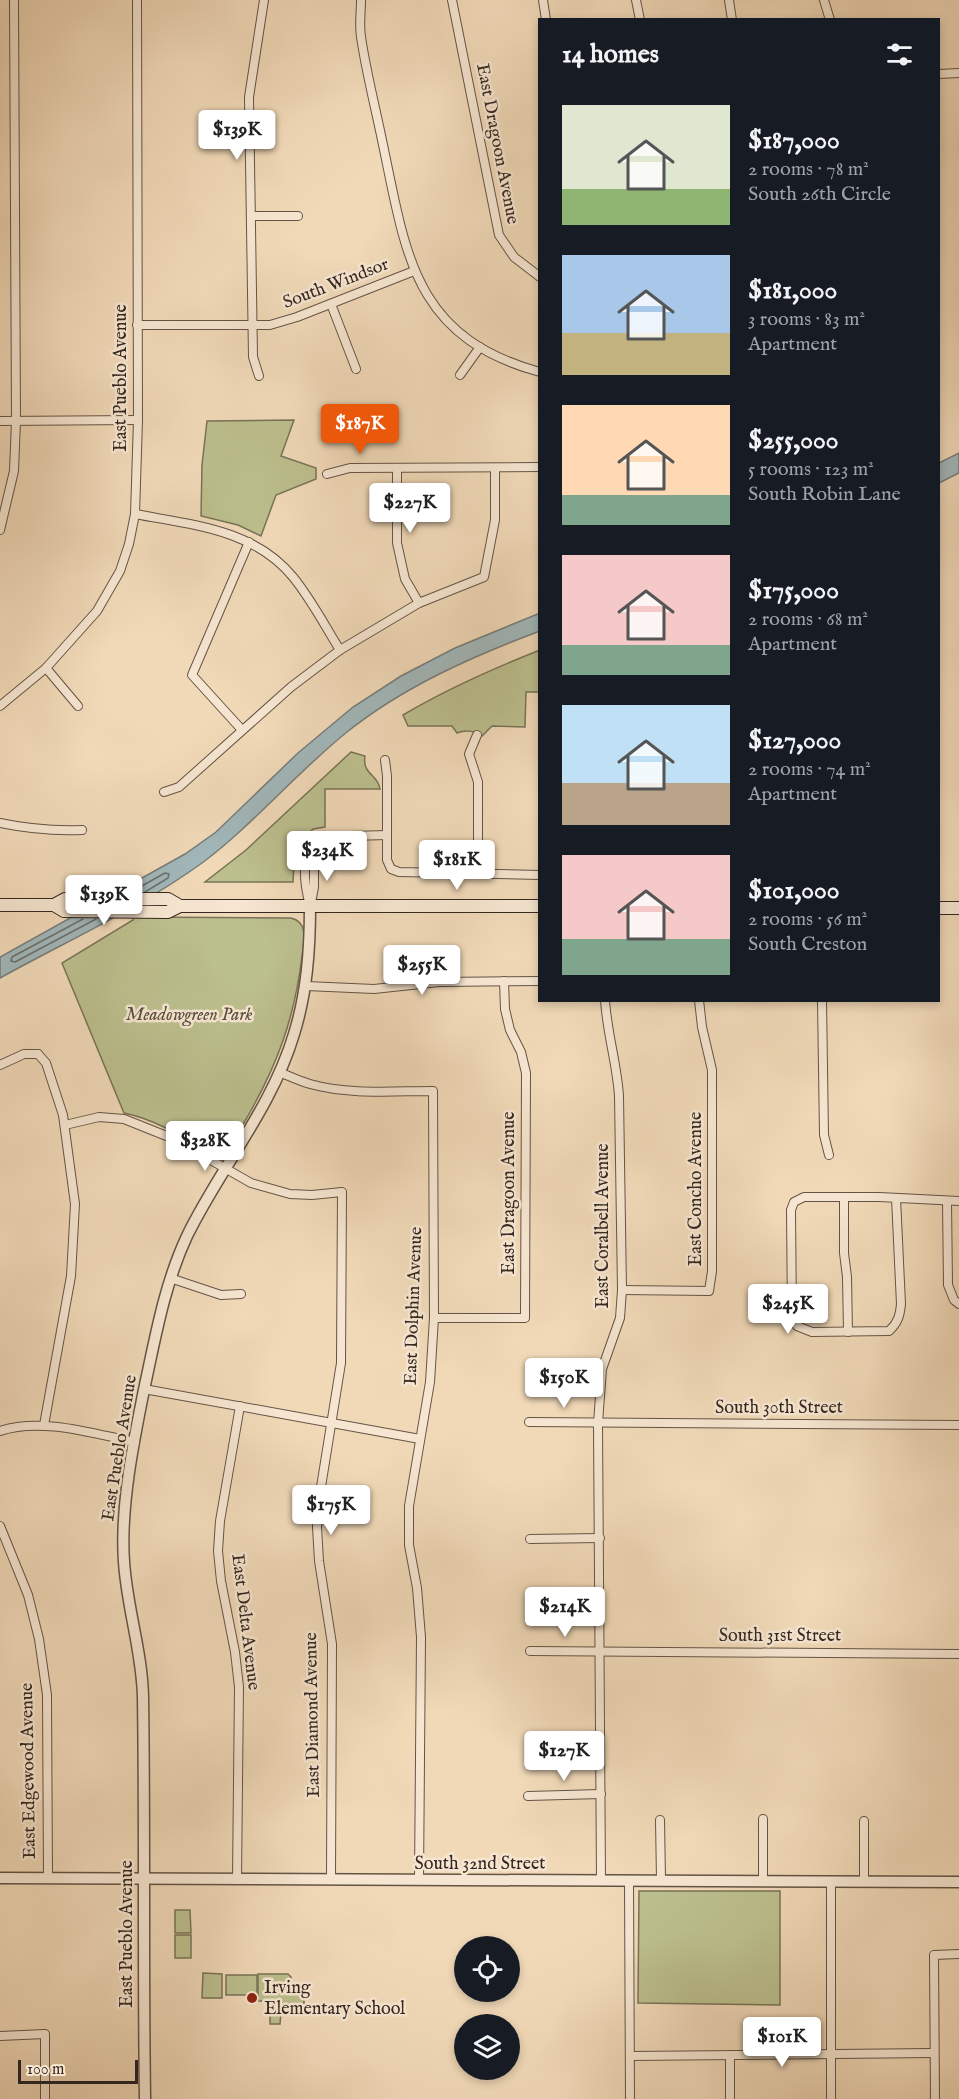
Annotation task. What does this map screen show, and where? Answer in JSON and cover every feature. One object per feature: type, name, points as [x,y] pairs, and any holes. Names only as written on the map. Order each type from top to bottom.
[{"type":"main road","points":[[0,905],[54,905],[65,899],[168,899],[180,906]]},
{"type":"main road","points":[[54,905],[64,911],[168,912],[180,906],[538,906]]},
{"type":"main road","points":[[940,908],[959,908]]},
{"type":"street","points":[[0,530],[14,471],[16,421],[14,0]]},
{"type":"street","name":"East Pueblo Avenue","points":[[0,706],[46,668],[85,626],[120,571],[129,544],[135,514],[138,420],[138,0]]},
{"type":"street","points":[[259,376],[253,357],[249,97],[264,0]]},
{"type":"street","points":[[361,0],[361,35],[402,236],[414,271]]},
{"type":"street","name":"East Dragoon Avenue","points":[[452,0],[499,235],[514,257],[538,275]]},
{"type":"street","points":[[543,0],[546,18]]},
{"type":"street","points":[[636,0],[640,18]]},
{"type":"street","points":[[729,0],[732,18]]},
{"type":"street","points":[[824,0],[829,18]]},
{"type":"street","points":[[940,74],[959,73]]},
{"type":"street","points":[[251,216],[298,216]]},
{"type":"street","name":"South Windsor","points":[[137,325],[270,325],[414,271],[427,295],[463,337],[502,359],[538,371]]},
{"type":"street","points":[[331,304],[356,369]]},
{"type":"street","points":[[460,375],[480,348]]},
{"type":"street","points":[[0,421],[138,420]]},
{"type":"street","points":[[327,474],[350,468],[538,467]]},
{"type":"street","points":[[397,468],[397,543],[405,579],[419,603]]},
{"type":"street","points":[[164,792],[179,787],[291,687],[340,650],[419,603],[484,577],[495,520],[495,468]]},
{"type":"street","points":[[135,514],[232,534],[274,557],[294,577],[340,650]]},
{"type":"street","points":[[242,730],[192,675],[249,542]]},
{"type":"street","points":[[46,668],[78,706]]},
{"type":"street","points":[[477,735],[469,754],[478,782],[478,873]]},
{"type":"street","points":[[385,760],[387,860],[391,869],[399,872],[538,875]]},
{"type":"street","points":[[0,823],[50,831],[82,830]]},
{"type":"street","name":"East Pueblo Avenue","points":[[145,2099],[142,1692],[135,1624],[127,1591],[124,1560],[126,1497],[144,1389],[170,1278],[188,1235],[254,1120],[279,1072],[294,1036],[306,986],[310,943],[310,906],[305,887],[306,854],[314,837],[387,835]]},
{"type":"street","name":"East Dragoon Avenue","points":[[434,1318],[525,1318],[526,1073],[521,1052],[510,1030],[505,1009],[504,981]]},
{"type":"street","points":[[306,986],[374,989],[439,982],[538,981]]},
{"type":"street","name":"East Coralbell Avenue","points":[[601,1881],[598,1423],[602,1369],[620,1318],[622,1290],[618,1074],[608,1031],[605,1002]]},
{"type":"street","name":"East Concho Avenue","points":[[622,1290],[710,1291],[712,1271],[712,1070],[702,1027],[699,1002]]},
{"type":"street","points":[[822,1002],[824,1135],[828,1155]]},
{"type":"street","points":[[0,1065],[39,1050],[46,1063],[65,1125],[75,1204],[71,1276],[44,1425]]},
{"type":"street","name":"East Dolphin Avenue","points":[[279,1072],[310,1084],[349,1090],[433,1091],[434,1318],[430,1382],[409,1506],[409,1545],[417,1588],[421,1637],[419,1880]]},
{"type":"street","points":[[65,1125],[99,1118],[124,1119],[174,1138],[225,1169]]},
{"type":"street","name":"East Diamond Avenue","points":[[225,1169],[251,1183],[290,1194],[312,1195],[342,1192],[341,1363],[317,1527],[319,1561],[332,1644],[331,1880]]},
{"type":"street","points":[[896,1198],[900,1314],[896,1325],[889,1331],[848,1332],[805,1331],[797,1326],[792,1319],[791,1210],[794,1202],[804,1197],[896,1198],[959,1201]]},
{"type":"street","points":[[844,1197],[848,1332]]},
{"type":"street","points":[[947,1201],[948,1284],[954,1300],[959,1304]]},
{"type":"street","points":[[170,1278],[220,1295],[241,1294]]},
{"type":"street","points":[[144,1389],[420,1439]]},
{"type":"street","name":"East Delta Avenue","points":[[237,1880],[239,1687],[218,1551],[220,1521],[240,1406]]},
{"type":"street","name":"South 30th Street","points":[[529,1422],[959,1425]]},
{"type":"street","points":[[0,1431],[14,1426],[44,1425],[135,1442]]},
{"type":"street","name":"East Edgewood Avenue","points":[[0,1526],[28,1595],[39,1639],[47,1695],[48,1879]]},
{"type":"street","points":[[530,1539],[600,1538]]},
{"type":"street","name":"South 31st Street","points":[[530,1651],[959,1654]]},
{"type":"street","points":[[528,1796],[601,1794]]},
{"type":"street","points":[[763,1819],[763,1881]]},
{"type":"street","points":[[660,1820],[661,1881]]},
{"type":"street","points":[[864,1821],[864,1882]]},
{"type":"street","name":"South 32nd Street","points":[[0,1878],[959,1882]]},
{"type":"street","points":[[628,1881],[630,2099]]},
{"type":"street","points":[[831,1881],[831,2099]]},
{"type":"street","points":[[935,2099],[934,1954],[959,1954]]},
{"type":"street","points":[[0,2036],[45,2034],[45,2099]]},
{"type":"street","points":[[630,2056],[934,2053]]},
{"type":"street","points":[[730,2055],[730,2099]]},
{"type":"green space","points":[[294,420],[281,456],[316,468],[316,479],[276,495],[261,536],[238,525],[201,516],[202,465],[207,421]]},
{"type":"green space","points":[[538,651],[538,692],[526,692],[525,727],[492,726],[482,736],[469,731],[457,733],[452,726],[408,726],[403,715],[470,680]]},
{"type":"green space","points":[[351,752],[365,756],[366,767],[379,784],[380,789],[325,789],[325,827],[313,829],[304,839],[301,853],[294,863],[293,882],[205,882],[246,850]]},
{"type":"green space","name":"Meadowgreen Park","points":[[134,917],[291,918],[297,920],[303,928],[304,945],[299,980],[289,1022],[275,1062],[256,1101],[223,1156],[215,1156],[160,1125],[124,1113],[62,963],[133,920]]},
{"type":"green space","points":[[639,1891],[780,1891],[780,2005],[638,2003]]},
{"type":"green space","points":[[175,1910],[190,1910],[191,1933],[175,1933]]},
{"type":"green space","points":[[175,1935],[191,1935],[191,1958],[175,1958]]},
{"type":"green space","points":[[203,1973],[222,1974],[222,1998],[202,1998]]},
{"type":"green space","points":[[258,1974],[288,1974],[291,1977],[291,1990],[304,1990],[304,2011],[281,2012],[280,2024],[270,2024],[270,2001],[258,2001]]},
{"type":"green space","points":[[226,1975],[257,1975],[257,1995],[226,1995]]},
{"type":"water","points":[[959,453],[959,473],[940,482],[940,462]]},
{"type":"water","points":[[538,614],[538,632],[439,674],[391,701],[347,732],[202,863],[154,895],[0,978],[0,957],[185,854],[216,832],[298,753],[353,707],[401,676],[455,648]]},
{"type":"place","name":"Irving Elementary School","points":[[252,1998]]}]
